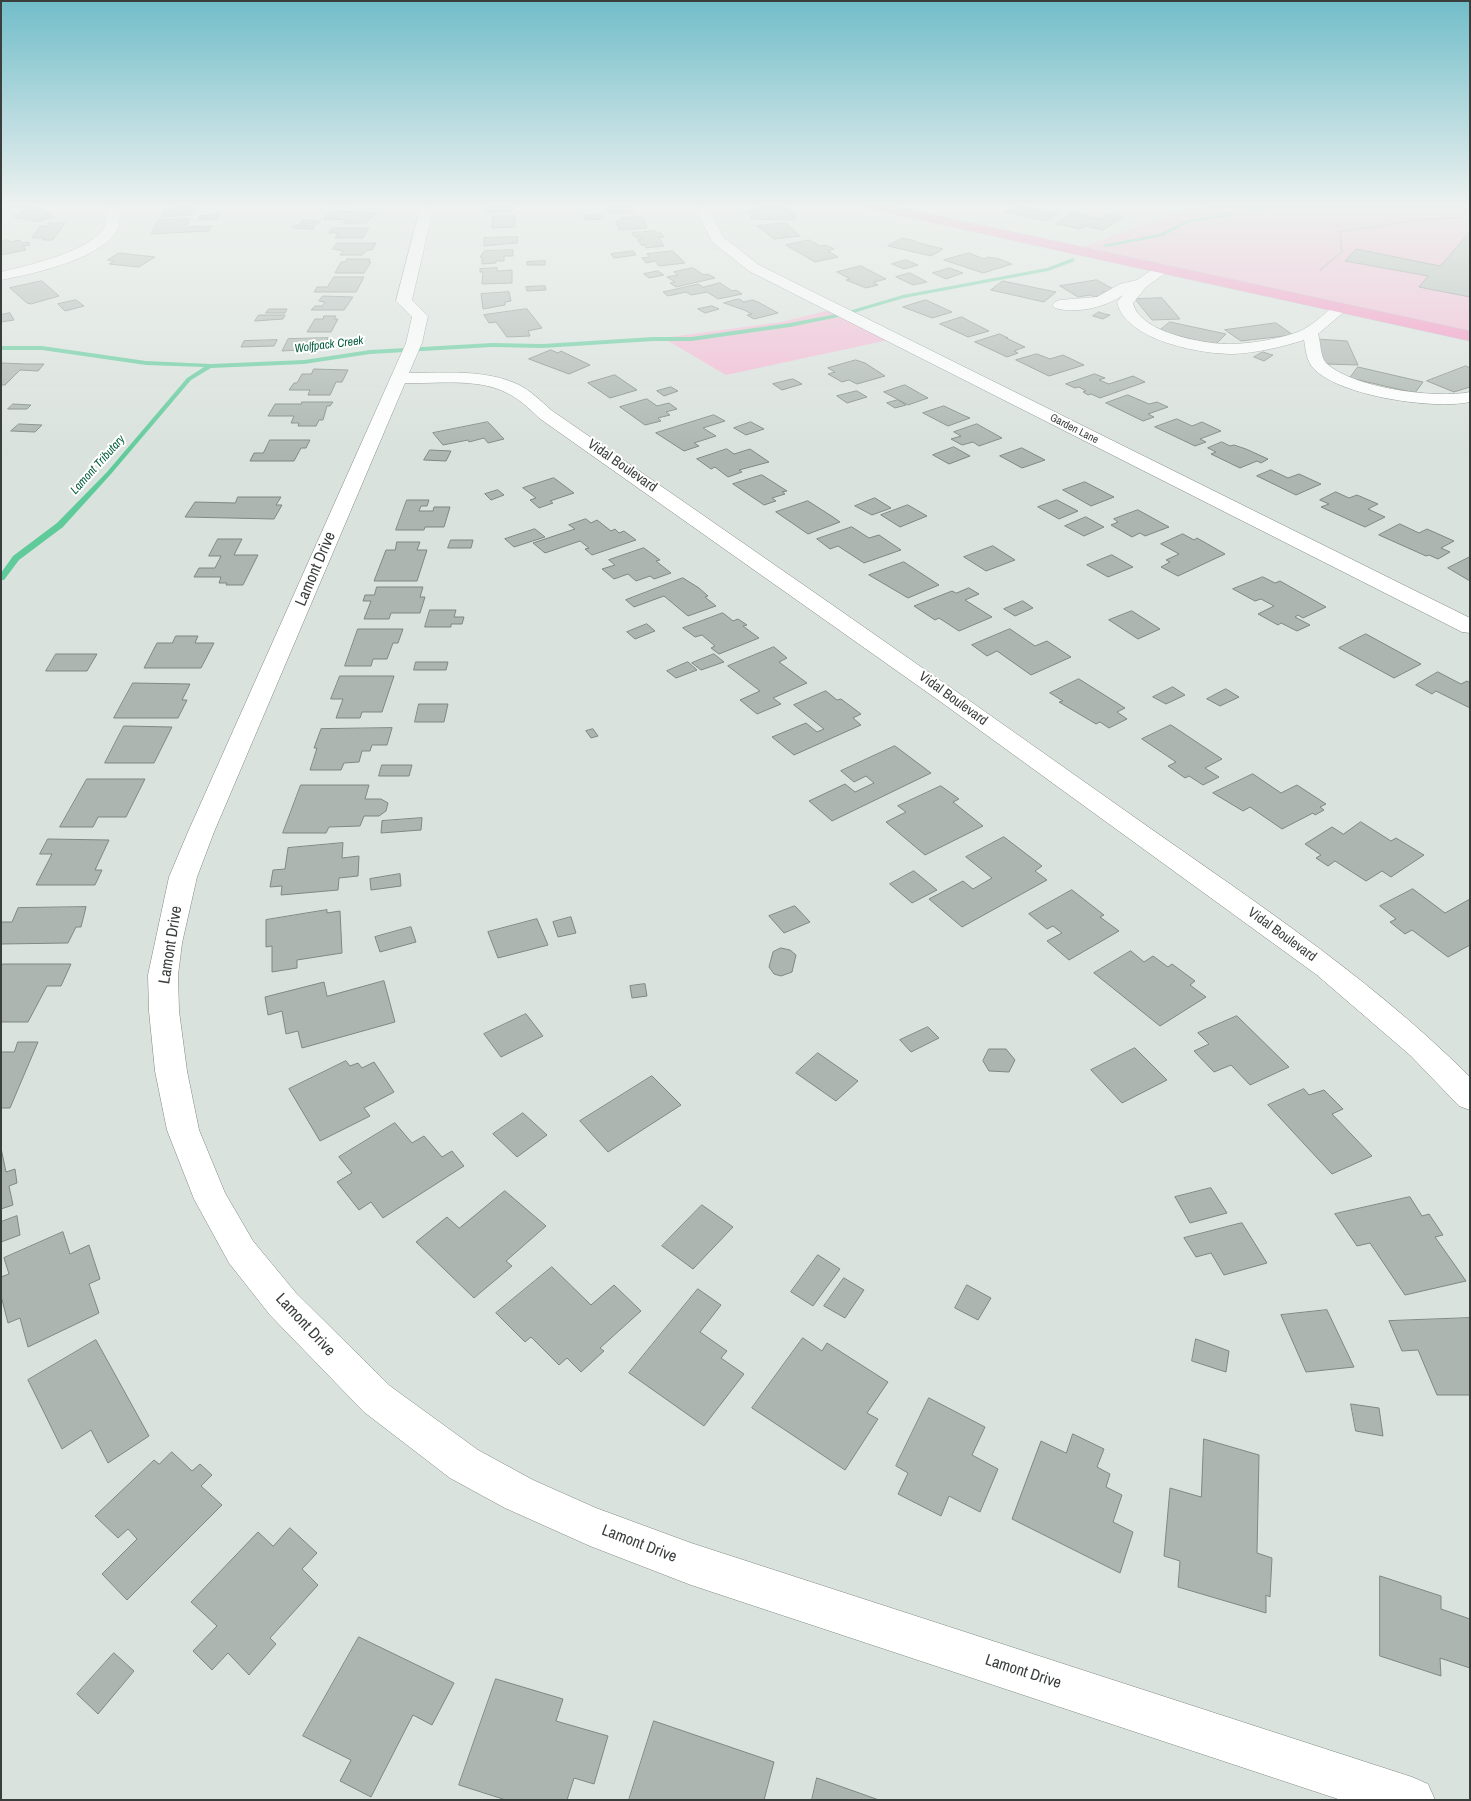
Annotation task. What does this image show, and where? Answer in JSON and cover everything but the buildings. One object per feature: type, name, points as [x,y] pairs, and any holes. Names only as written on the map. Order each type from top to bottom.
[{"type":"highway","points":[[1253,289],[1470,336]]},
{"type":"street","name":"Lamont Drive","points":[[407,289],[404,300],[420,316],[407,359],[201,832],[183,877],[168,943],[163,975],[164,1011],[170,1071],[183,1130],[211,1199],[241,1252],[283,1304],[377,1399],[464,1464],[519,1494],[590,1526],[691,1564],[1412,1800]]},
{"type":"street","name":"Garden Lane","points":[[795,289],[1470,628]]},
{"type":"street","points":[[1060,304],[1098,302],[1121,289]]},
{"type":"street","points":[[1137,289],[1125,302],[1127,312],[1145,327],[1164,336],[1213,348],[1233,349],[1277,342],[1310,332],[1340,308]]},
{"type":"street","points":[[1310,332],[1319,366],[1332,375],[1405,397],[1436,400],[1470,396]]},
{"type":"street","name":"Vidal Boulevard","points":[[407,359],[469,380],[512,388],[545,414],[942,691],[1327,968],[1422,1048],[1470,1097]]},
{"type":"shaded area","points":[[1248,289],[1470,289],[1470,335]]},
{"type":"shaded area","points":[[835,309],[893,339],[726,375],[663,338],[781,322]]},
{"type":"waterway","name":"Wolfpack Creek","points":[[1,348],[42,348],[146,363],[211,366],[304,362],[370,352],[492,345],[543,346],[653,339],[691,339],[790,325],[843,314],[903,297],[944,289]]},
{"type":"waterway","name":"Lamont Tributary","points":[[1,578],[16,558],[60,525],[109,473],[189,379],[210,366]]}]
